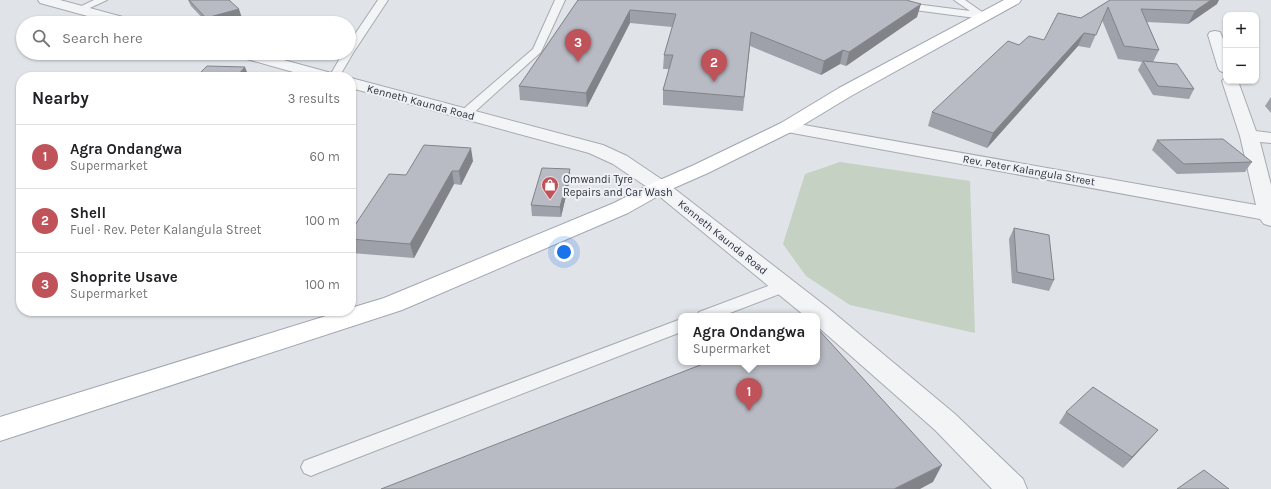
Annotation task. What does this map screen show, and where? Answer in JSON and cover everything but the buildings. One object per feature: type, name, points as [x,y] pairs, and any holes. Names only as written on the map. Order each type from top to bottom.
[{"type":"main road","points":[[356,316],[393,304],[621,208],[660,187],[701,169],[787,127],[845,92],[1014,0]]},
{"type":"main road","points":[[0,429],[355,316]]},
{"type":"street","points":[[45,0],[102,16]]},
{"type":"street","points":[[1215,35],[1223,59]]},
{"type":"street","points":[[267,60],[311,72]]},
{"type":"street","name":"Kenneth Kaunda Road","points":[[356,84],[596,149],[620,160],[660,187],[818,313]]},
{"type":"street","points":[[1231,84],[1249,136],[1270,215]]},
{"type":"street","name":"Rev. Peter Kalangula Street","points":[[787,127],[1270,215]]},
{"type":"street","points":[[1249,136],[1271,138]]},
{"type":"street","name":"Kenneth Kaunda Road","points":[[820,315],[945,422],[1012,489]]},
{"type":"lane","points":[[78,10],[102,0]]},
{"type":"lane","points":[[356,40],[383,0]]},
{"type":"lane","points":[[465,114],[537,50],[560,0]]},
{"type":"lane","points":[[959,0],[983,16]]},
{"type":"lane","points":[[890,4],[983,16]]},
{"type":"lane","points":[[337,72],[344,60]]},
{"type":"lane","points":[[713,313],[784,286]]},
{"type":"lane","points":[[311,467],[678,326]]},
{"type":"green space","points":[[840,162],[970,181],[975,333],[850,305],[806,276],[783,244],[805,174]]},
{"type":"place","name":"Shoprite Usave","points":[[578,62]]},
{"type":"place","name":"Shell","points":[[714,82]]},
{"type":"place","name":"Omwandi Tyre Repairs and Car Wash","points":[[550,200]]},
{"type":"place","name":"Agra Ondangwa","points":[[749,411]]}]
